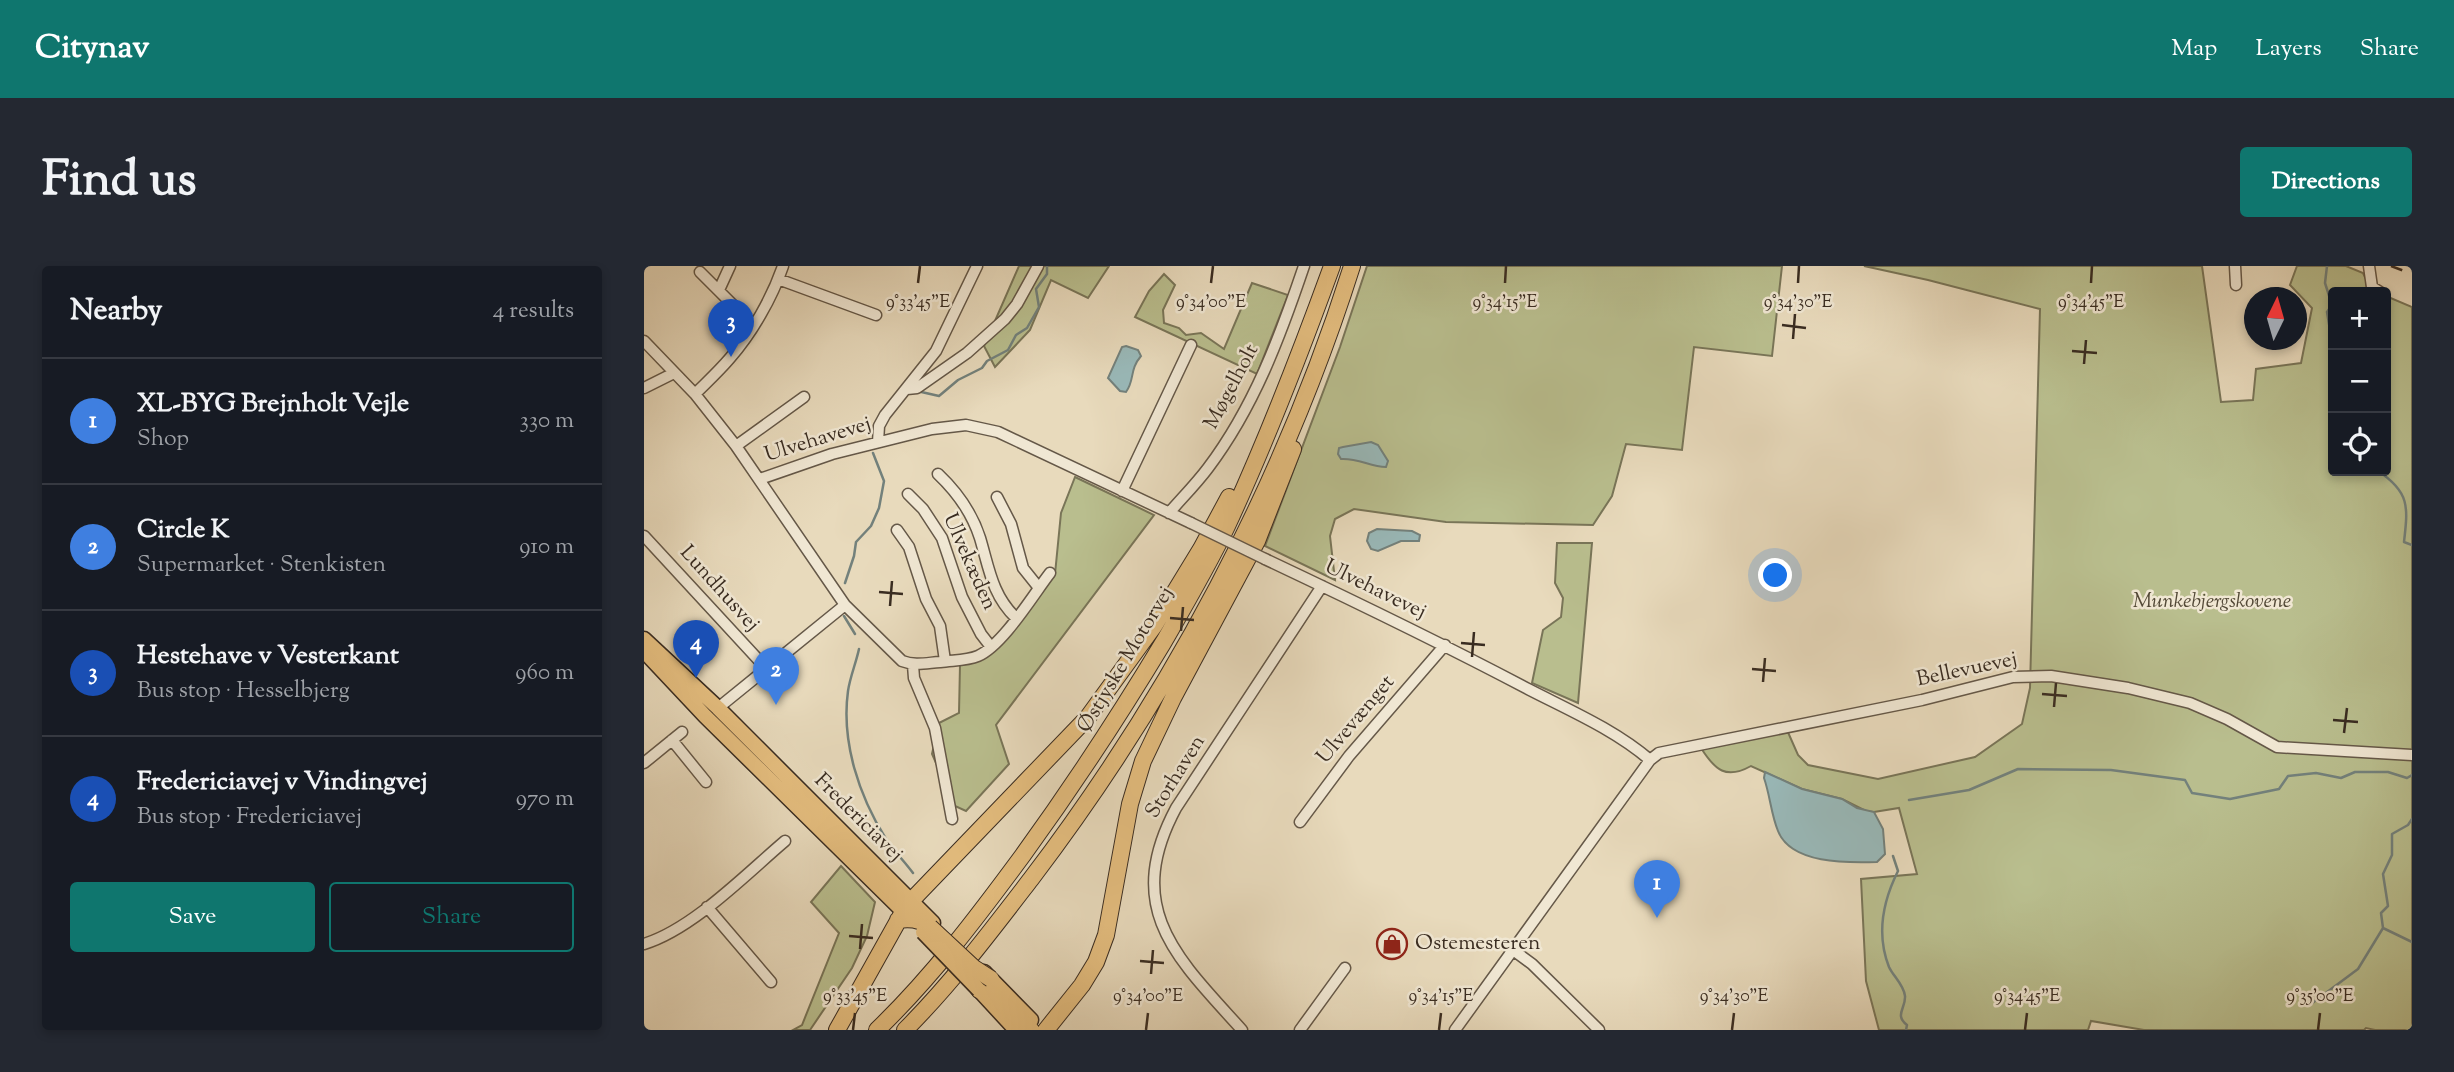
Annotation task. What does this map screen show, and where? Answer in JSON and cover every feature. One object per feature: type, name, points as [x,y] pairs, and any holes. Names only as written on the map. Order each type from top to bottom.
[{"type":"highway","name":"Østjyske Motorvej","points":[[877,1030],[901,1007],[978,915],[1118,719],[1180,614],[1226,528],[1332,266]]},
{"type":"highway","name":"Østjyske Motorvej","points":[[905,1030],[991,932],[1066,832],[1134,730],[1190,638],[1245,536],[1328,340],[1352,266]]},
{"type":"highway","points":[[1046,1030],[1057,1023],[1096,962],[1106,935],[1130,804],[1143,761],[1173,698],[1257,541],[1323,369],[1328,340]]},
{"type":"highway","points":[[837,1030],[905,913],[1088,717],[1117,680],[1201,550],[1276,408]]},
{"type":"highway","points":[[905,913],[925,923],[974,968],[993,995],[1031,1030]]},
{"type":"main road","name":"Fredericiavej","points":[[644,639],[718,708],[905,913]]},
{"type":"main road","name":"Fredericiavej","points":[[644,652],[705,716],[905,913]]},
{"type":"main road","points":[[985,984],[1016,1030]]},
{"type":"main road","points":[[985,984],[1040,1030]]},
{"type":"street","points":[[719,290],[730,266]]},
{"type":"street","points":[[695,394],[731,357],[753,325],[783,266]]},
{"type":"street","points":[[878,442],[879,426],[885,415],[936,351],[976,266]]},
{"type":"street","points":[[907,389],[917,388],[991,333],[1017,304],[1038,266]]},
{"type":"street","name":"Møgelholt","points":[[1169,513],[1208,468],[1262,378],[1278,343],[1304,266]]},
{"type":"street","points":[[2235,266],[2236,285]]},
{"type":"street","points":[[2366,267],[2372,287]]},
{"type":"street","points":[[700,272],[753,325]]},
{"type":"street","points":[[778,279],[876,315]]},
{"type":"street","points":[[644,341],[695,394],[736,446],[845,605],[902,661],[913,665],[914,678],[935,729],[952,819]]},
{"type":"street","points":[[1122,491],[1191,345]]},
{"type":"street","points":[[644,388],[674,373]]},
{"type":"street","points":[[736,446],[804,397]]},
{"type":"street","name":"Ulvehavevej","points":[[760,479],[832,454],[878,442],[951,426],[984,428],[1191,523],[1445,645],[1630,743],[1650,760]]},
{"type":"street","name":"Ulvekæden","points":[[937,474],[952,488],[973,520],[999,598],[1016,618]]},
{"type":"street","name":"Ulvekæden","points":[[908,494],[923,509],[942,538],[962,597],[981,634],[991,647]]},
{"type":"street","points":[[997,497],[1011,524],[1023,568],[1039,588]]},
{"type":"street","points":[[897,530],[909,547],[926,599],[940,626],[945,661]]},
{"type":"street","name":"Lundhusvej","points":[[644,536],[766,668]]},
{"type":"street","name":"Ulvekæden","points":[[913,665],[963,660],[980,655],[991,647],[1016,618],[1050,573]]},
{"type":"street","name":"Storhaven","points":[[1242,1030],[1188,970],[1170,945],[1157,905],[1156,858],[1163,833],[1176,807],[1322,586]]},
{"type":"street","points":[[718,708],[845,605]]},
{"type":"street","name":"Ulvevænget","points":[[1300,822],[1349,756],[1445,645]]},
{"type":"street","name":"Bellevuevej","points":[[1650,760],[1659,753],[1923,700],[2013,677],[2051,676],[2128,688],[2190,703],[2227,719],[2277,747],[2412,755]]},
{"type":"street","points":[[644,762],[682,732]]},
{"type":"street","points":[[672,740],[706,782]]},
{"type":"street","points":[[1455,1030],[1650,760]]},
{"type":"street","points":[[644,944],[663,937],[707,907],[785,841]]},
{"type":"street","points":[[707,907],[771,982]]},
{"type":"street","points":[[1513,950],[1532,964],[1599,1030]]},
{"type":"street","points":[[1300,1030],[1345,968]]},
{"type":"green space","points":[[1019,266],[1109,266],[1088,298],[1051,280],[1030,330],[995,367],[984,346]]},
{"type":"green space","points":[[1367,266],[1782,266],[1772,356],[1694,347],[1682,450],[1626,444],[1612,496],[1593,525],[1446,522],[1354,509],[1335,519],[1330,536],[1335,580],[1265,546],[1340,347]]},
{"type":"green space","name":"Munkebjergskovene","points":[[1864,266],[2202,266],[2221,402],[2253,400],[2256,369],[2301,363],[2304,350],[2307,350],[2312,308],[2307,303],[2307,287],[2290,285],[2297,266],[2346,266],[2363,273],[2370,287],[2328,287],[2328,476],[2391,476],[2391,298],[2412,307],[2412,1030],[2144,1030],[2091,1021],[2088,1030],[1879,1030],[1866,981],[1861,879],[1917,874],[1899,808],[1866,811],[1842,799],[1802,789],[1751,766],[1728,772],[1716,767],[1701,748],[1787,730],[1798,755],[1808,765],[1878,779],[1975,757],[2022,724],[2030,688],[2040,309]]},
{"type":"green space","points":[[1164,274],[1175,285],[1163,310],[1164,323],[1179,328],[1186,335],[1201,333],[1224,349],[1252,283],[1288,295],[1257,374],[1135,317],[1149,291]]},
{"type":"green space","points":[[1075,477],[1154,515],[996,725],[1009,764],[966,811],[955,806],[932,754],[939,723],[959,713],[960,665],[1008,636],[1055,574],[1061,513]]},
{"type":"green space","points":[[1557,543],[1592,543],[1578,703],[1532,683],[1543,630],[1561,617],[1563,598],[1555,583]]},
{"type":"green space","points":[[841,866],[875,902],[867,936],[852,968],[810,1030],[793,1030],[802,1025],[839,933],[811,902]]},
{"type":"water","points":[[1122,347],[1138,350],[1141,356],[1126,392],[1120,391],[1108,378]]},
{"type":"water","points":[[1371,442],[1378,445],[1388,461],[1386,467],[1341,459],[1338,454],[1339,448]]},
{"type":"water","points":[[1377,529],[1412,531],[1420,535],[1419,541],[1401,541],[1378,551],[1371,549],[1367,541],[1369,533]]},
{"type":"water","points":[[1765,772],[1802,789],[1842,799],[1857,808],[1874,812],[1883,829],[1885,854],[1877,862],[1851,862],[1807,856],[1795,850],[1785,842],[1778,831],[1764,778]]},
{"type":"waterway","points":[[917,391],[939,396],[958,380],[1008,350],[1016,335],[1027,328],[1039,307],[1036,289],[1047,274],[1047,266]]},
{"type":"waterway","points":[[2327,266],[2325,283],[2328,292]]},
{"type":"waterway","points":[[2328,311],[2328,318]]},
{"type":"waterway","points":[[845,583],[856,542],[871,526],[879,508],[884,481],[873,453]]},
{"type":"waterway","points":[[2384,476],[2401,493],[2406,510],[2404,542],[2412,545]]},
{"type":"waterway","points":[[844,616],[855,634]]},
{"type":"waterway","points":[[859,649],[849,686],[847,710],[847,730],[854,768],[876,822],[913,873]]},
{"type":"waterway","points":[[1909,800],[1969,790],[2018,769],[2111,770],[2185,780],[2192,793],[2230,799],[2279,789],[2288,776],[2316,773],[2341,778],[2355,772],[2388,772],[2407,778],[2412,775]]},
{"type":"waterway","points":[[2412,819],[2408,825],[2392,834],[2392,855],[2383,874],[2388,906],[2381,913],[2383,928],[2412,942]]},
{"type":"waterway","points":[[1893,856],[1898,871],[1888,894],[1882,930],[1889,967],[1904,992],[1901,1018],[1907,1025],[1906,1030]]},
{"type":"waterway","points":[[2311,1004],[2358,969],[2383,928]]},
{"type":"railway","points":[[2391,266],[2412,274]]},
{"type":"place","name":"Hestehave v Vesterkant","points":[[731,357]]},
{"type":"place","name":"Fredericiavej v Vindingvej","points":[[696,678]]},
{"type":"place","name":"Circle K","points":[[776,705]]},
{"type":"place","name":"XL-BYG Brejnholt Vejle","points":[[1657,918]]},
{"type":"place","name":"Ostemesteren","points":[[1392,944]]}]
